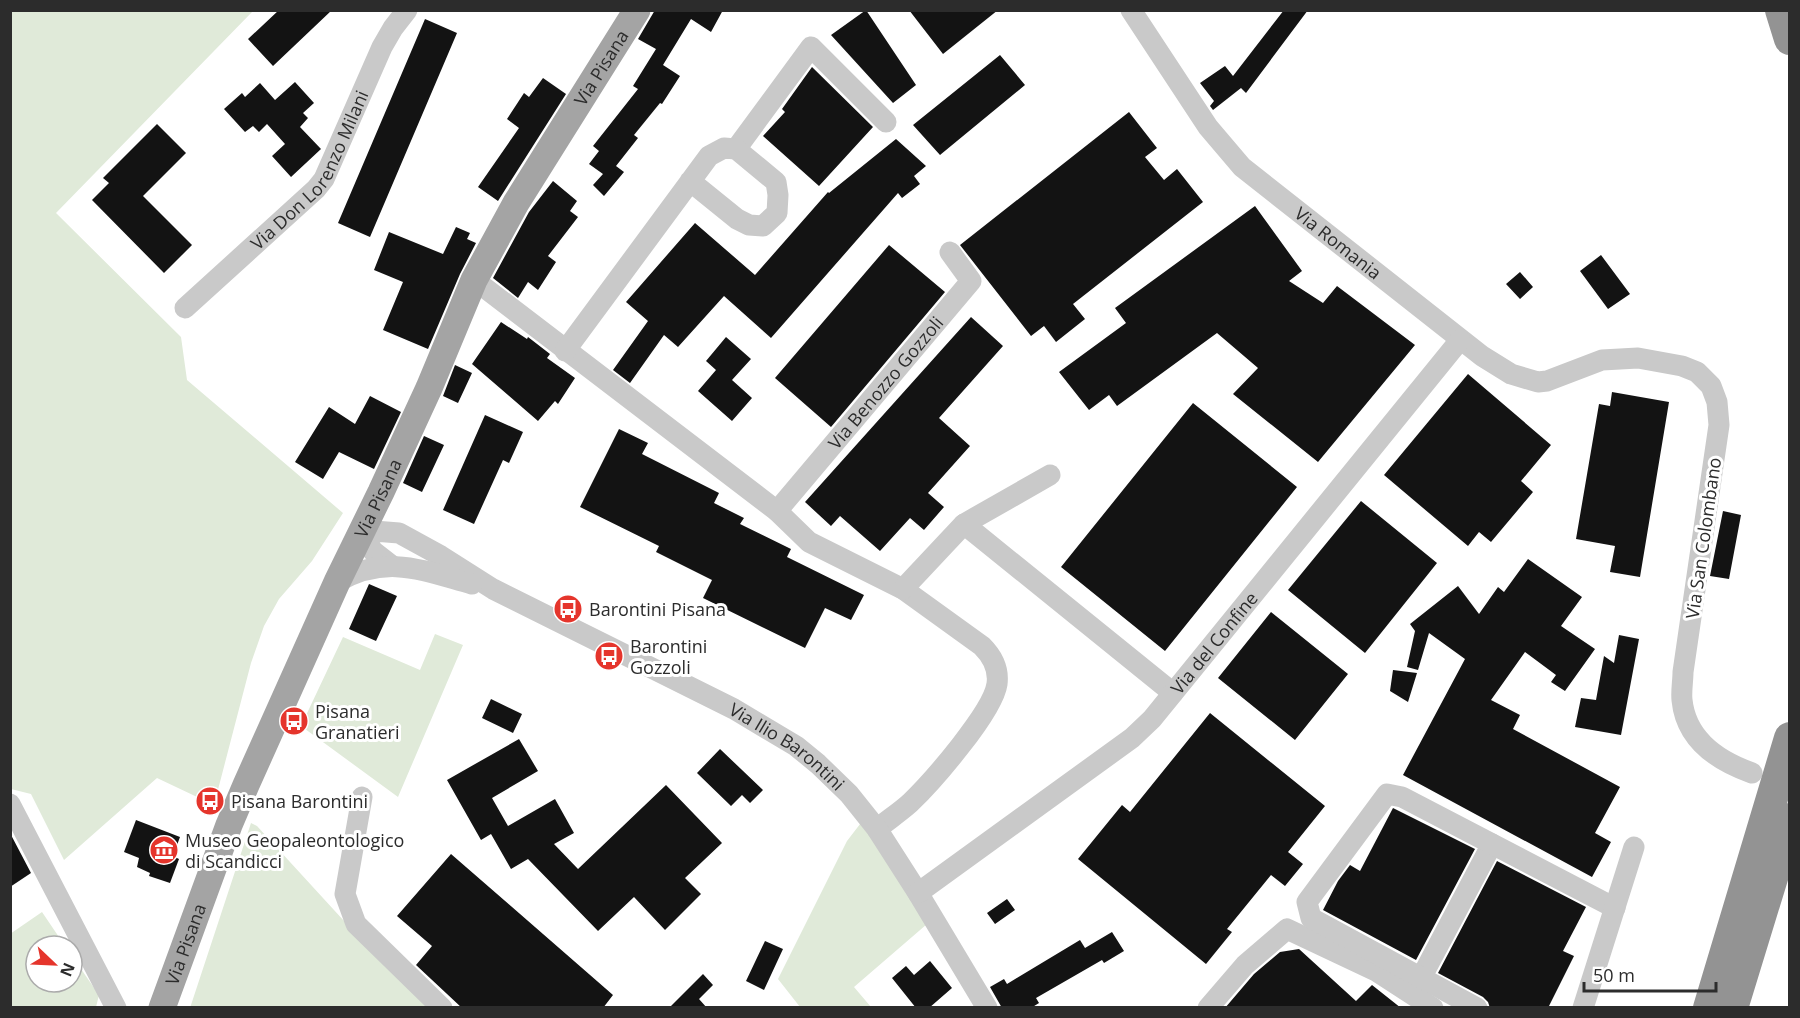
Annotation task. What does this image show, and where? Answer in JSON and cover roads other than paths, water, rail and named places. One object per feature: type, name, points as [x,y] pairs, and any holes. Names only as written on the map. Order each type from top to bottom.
[{"type":"highway","points":[[1781,10],[1790,39]]},
{"type":"highway","points":[[1709,1008],[1790,738]]},
{"type":"highway","points":[[1732,1008],[1790,819]]},
{"type":"main road","name":"Via Pisana","points":[[162,1008],[235,810],[337,582],[381,492],[486,254],[637,10]]},
{"type":"street","name":"Via Don Lorenzo Milani","points":[[185,308],[316,189],[324,179],[382,47],[407,10]]},
{"type":"street","name":"Via Romania","points":[[1131,10],[1208,127],[1242,166],[1460,340],[1502,369],[1532,382],[1546,381],[1602,360]]},
{"type":"street","points":[[736,149],[811,47],[886,122]]},
{"type":"street","points":[[565,351],[690,181],[709,156],[724,148],[736,149],[776,182],[777,213],[763,226],[749,225],[737,219],[690,181]]},
{"type":"street","name":"Via Benozzo Gozzoli","points":[[777,512],[971,281],[950,252]]},
{"type":"street","points":[[485,288],[777,512],[809,542],[903,589],[987,651],[995,665],[997,684],[990,705],[955,752],[911,802],[877,829]]},
{"type":"street","name":"Via del Confine","points":[[918,893],[1132,738],[1152,719],[1460,340]]},
{"type":"street","name":"Via San Colombano","points":[[1602,360],[1638,358],[1682,366],[1697,372],[1711,386],[1717,402],[1719,425],[1683,672],[1682,700],[1687,719],[1697,738],[1727,764],[1752,773]]},
{"type":"street","points":[[903,589],[964,524],[1050,475]]},
{"type":"street","points":[[381,492],[388,515],[399,533]]},
{"type":"street","points":[[964,524],[1173,693]]},
{"type":"street","name":"Via Ilio Barontini","points":[[360,533],[374,531],[399,533],[493,589],[719,701],[782,736],[818,764],[849,794],[877,829],[987,1008]]},
{"type":"street","points":[[360,533],[391,565]]},
{"type":"street","name":"Via Ilio Barontini","points":[[337,582],[359,570],[391,565],[493,589]]},
{"type":"street","points":[[1477,1008],[1311,918],[1307,902],[1387,794],[1402,797],[1615,908]]},
{"type":"street","points":[[362,797],[345,894],[356,924],[442,1008]]},
{"type":"street","points":[[10,804],[116,1008]]},
{"type":"street","points":[[1421,978],[1492,844]]},
{"type":"street","points":[[1583,1008],[1634,847]]},
{"type":"street","points":[[1208,1008],[1245,965],[1287,929],[1376,971],[1433,1008]]},
{"type":"place","name":"Barontini Pisana","points":[[568,609]]},
{"type":"place","name":"Barontini Gozzoli","points":[[609,656]]},
{"type":"place","name":"Pisana Granatieri","points":[[294,721]]},
{"type":"place","name":"Pisana Barontini","points":[[210,801]]},
{"type":"place","name":"Museo Geopaleontologico di Scandicci","points":[[164,850]]}]
